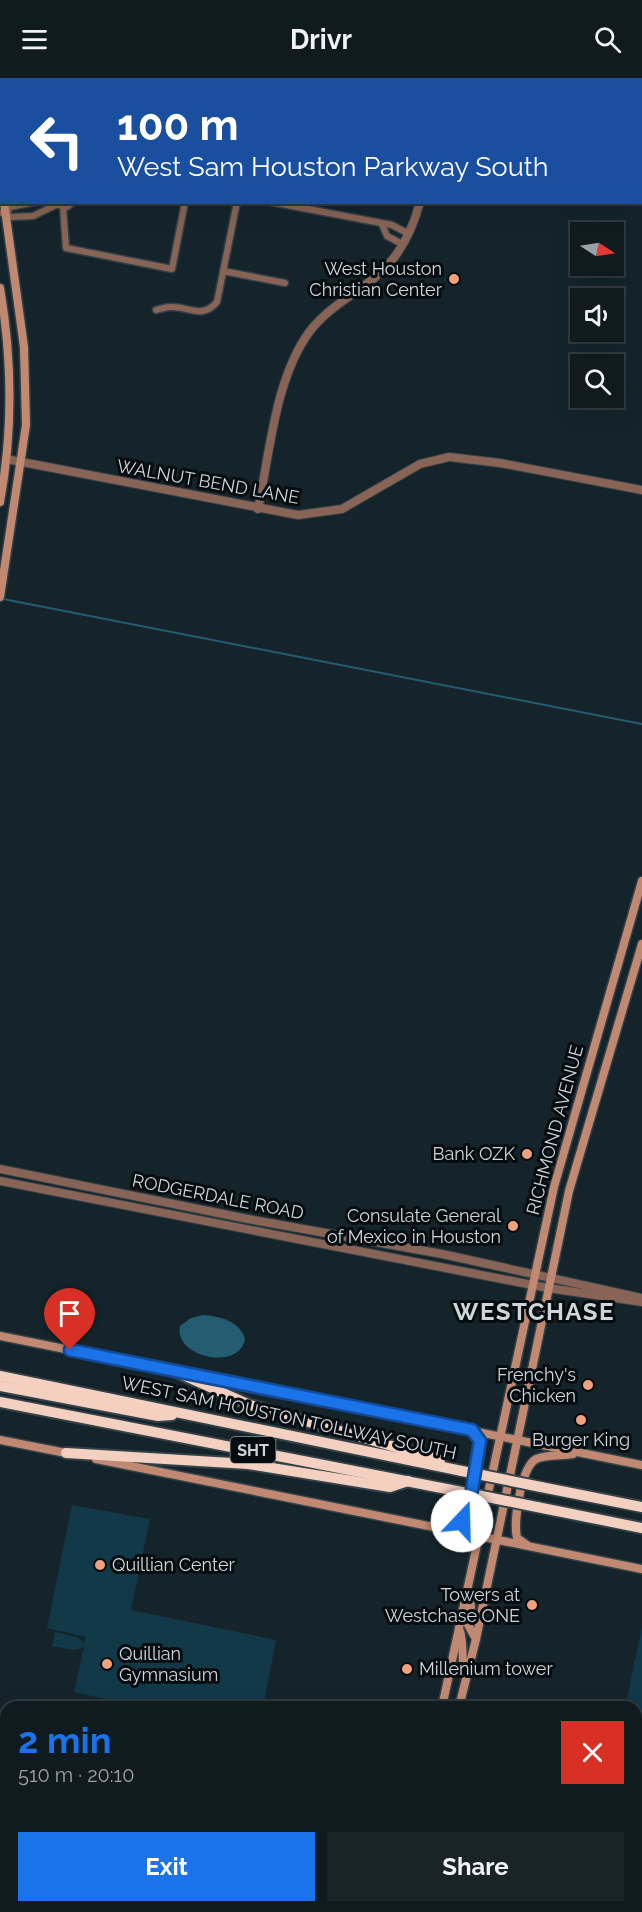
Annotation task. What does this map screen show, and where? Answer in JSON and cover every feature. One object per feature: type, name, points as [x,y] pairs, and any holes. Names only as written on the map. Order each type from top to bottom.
[{"type":"highway","points":[[174,1371],[250,1405],[462,1469],[642,1507]]},
{"type":"highway","name":"WEST SAM HOUSTON TOLLWAY SOUTH","points":[[0,1376],[462,1469]]},
{"type":"highway","points":[[0,1386],[158,1416],[184,1414]]},
{"type":"highway","name":"WEST SAM HOUSTON TOLLWAY SOUTH","points":[[0,1402],[642,1528]]},
{"type":"highway","points":[[66,1453],[248,1464],[390,1487],[409,1481]]},
{"type":"main road","points":[[0,597],[26,425],[25,372],[4,213]]},
{"type":"main road","points":[[0,502],[6,459],[9,372],[1,292],[16,294]]},
{"type":"main road","points":[[9,372],[25,372]]},
{"type":"main road","name":"RICHMOND AVENUE","points":[[443,1701],[554,1187],[642,881]]},
{"type":"main road","name":"RICHMOND AVENUE","points":[[460,1701],[476,1639],[569,1191],[642,944]]},
{"type":"main road","points":[[610,993],[626,997]]},
{"type":"main road","points":[[582,1090],[596,1095]]},
{"type":"main road","points":[[554,1187],[569,1191]]},
{"type":"main road","points":[[0,1336],[472,1430],[577,1454],[642,1465]]},
{"type":"main road","points":[[446,1529],[462,1521],[468,1514],[480,1441],[472,1430]]},
{"type":"main road","points":[[0,1440],[642,1569]]},
{"type":"main road","points":[[528,1546],[517,1538],[514,1525],[526,1470],[539,1458],[577,1454]]},
{"type":"main road","points":[[468,1587],[471,1607],[467,1623],[476,1639]]},
{"type":"main road","points":[[459,1627],[463,1642],[461,1658],[466,1677]]},
{"type":"street","points":[[24,204],[10,207],[4,213],[10,217],[33,216],[59,205],[66,248],[172,270],[185,204]]},
{"type":"street","points":[[156,310],[170,306],[201,312],[210,310],[217,302],[237,204]]},
{"type":"street","points":[[281,204],[392,225],[409,234]]},
{"type":"street","points":[[258,509],[289,366],[311,331],[329,312],[382,272],[409,234],[419,204]]},
{"type":"street","points":[[382,224],[387,236],[402,244]]},
{"type":"street","points":[[223,271],[285,283]]},
{"type":"street","name":"WALNUT BEND LANE","points":[[6,459],[298,515],[342,509],[420,464],[449,457],[500,463],[642,490]]},
{"type":"street","name":"RODGERDALE ROAD","points":[[0,1169],[248,1219],[442,1254],[642,1298]]},
{"type":"street","points":[[56,1192],[58,1180]]},
{"type":"street","name":"RODGERDALE ROAD","points":[[0,1181],[548,1288],[642,1302]]},
{"type":"street","points":[[147,1209],[149,1199]]},
{"type":"street","points":[[246,1229],[248,1219]]},
{"type":"street","points":[[328,1245],[330,1234]]},
{"type":"street","points":[[436,1266],[442,1254]]},
{"type":"shaded area","points":[[203,1315],[222,1318],[239,1328],[245,1339],[240,1349],[220,1358],[196,1352],[186,1346],[181,1337],[180,1326],[191,1318]]},
{"type":"shaded area","name":"Quillian Center","points":[[72,1505],[150,1519],[131,1610],[276,1640],[264,1701],[114,1701],[74,1692],[84,1647],[74,1650],[52,1646],[55,1632],[77,1637],[84,1643],[86,1637],[47,1628]]},
{"type":"shaded area","points":[[642,1627],[642,1701],[626,1701]]},
{"type":"waterway","points":[[3,599],[642,724]]},
{"type":"place","name":"West Houston Christian Center","points":[[454,279]]},
{"type":"place","name":"Bank OZK","points":[[527,1154]]},
{"type":"place","name":"Consulate General of Mexico in Houston","points":[[513,1226]]},
{"type":"place","name":"Frenchy's Chicken","points":[[588,1385]]},
{"type":"place","name":"Burger King","points":[[581,1420]]},
{"type":"place","name":"Quillian Center","points":[[100,1565]]},
{"type":"place","name":"Towers at Westchase ONE","points":[[532,1605]]},
{"type":"place","name":"Quillian Gymnasium","points":[[107,1664]]},
{"type":"place","name":"Millenium tower","points":[[407,1669]]},
{"type":"district","name":"WESTCHASE","points":[[534,1312]]},
{"type":"route","points":[[70,1350],[472,1430],[480,1441],[480,1453],[468,1514],[462,1521]]}]
